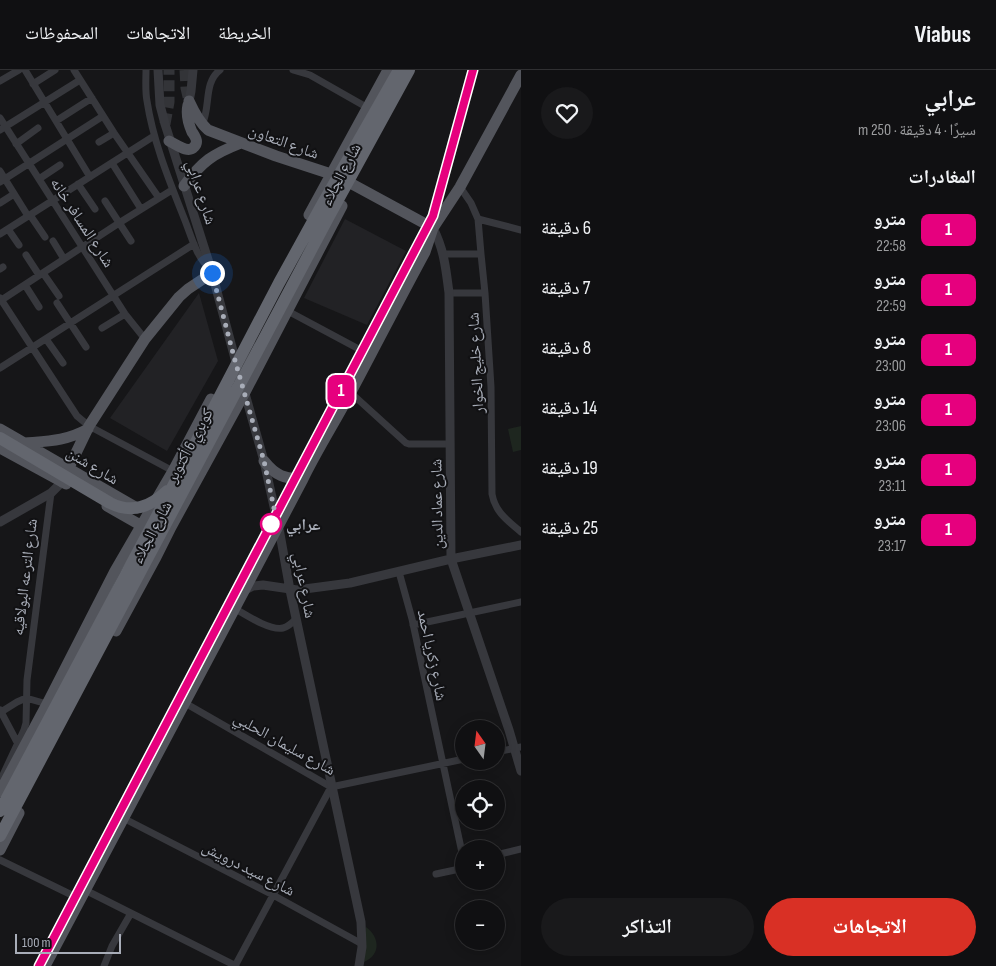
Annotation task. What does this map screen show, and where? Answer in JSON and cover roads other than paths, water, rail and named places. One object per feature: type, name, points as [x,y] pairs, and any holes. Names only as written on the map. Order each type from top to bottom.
[{"type":"highway","name":"كوبري 6 أكتوبر","points":[[0,810],[279,283],[399,70]]},
{"type":"highway","name":"كوبري 6 أكتوبر","points":[[0,836],[328,218],[409,70]]},
{"type":"highway","points":[[0,438],[120,508],[139,508],[164,494],[173,486]]},
{"type":"main road","name":"شارع الجلاء","points":[[2,783],[47,704],[115,571],[173,471],[388,70]]},
{"type":"main road","name":"شارع الجلاء","points":[[0,850],[100,658],[287,311],[352,184],[415,70]]},
{"type":"main road","points":[[45,966],[303,478],[351,393],[425,252],[433,228],[460,187],[521,75]]},
{"type":"main road","points":[[169,141],[189,150],[196,145],[196,140],[187,117],[189,100]]},
{"type":"main road","points":[[189,100],[194,114],[202,124]]},
{"type":"main road","name":"شارع التعاون","points":[[202,124],[208,130],[241,143],[331,174],[433,228]]},
{"type":"main road","points":[[184,186],[207,159],[241,143]]},
{"type":"main road","points":[[62,482],[88,427],[145,339],[179,297],[211,271]]},
{"type":"main road","points":[[25,443],[54,441],[72,436],[88,427]]},
{"type":"main road","name":"شارع شنن","points":[[0,429],[171,527]]},
{"type":"main road","name":"شارع شنن","points":[[0,448],[142,526]]},
{"type":"main road","points":[[264,461],[277,474],[294,479],[303,478]]},
{"type":"street","points":[[0,82],[18,70]]},
{"type":"street","points":[[25,70],[90,177]]},
{"type":"street","points":[[34,84],[55,70]]},
{"type":"street","points":[[74,70],[114,134],[159,198]]},
{"type":"street","points":[[146,70],[146,98],[154,136],[172,190],[194,244],[200,257],[211,271]]},
{"type":"street","name":"شارع عرابي","points":[[158,70],[160,105],[169,141],[211,271],[264,461],[361,922],[362,944],[358,966]]},
{"type":"street","points":[[189,100],[192,91],[193,70]]},
{"type":"street","points":[[202,124],[210,85],[213,77],[220,70]]},
{"type":"street","points":[[294,70],[310,75],[368,108]]},
{"type":"street","points":[[3,129],[80,80]]},
{"type":"street","points":[[56,121],[92,98]]},
{"type":"street","points":[[2,180],[103,116]]},
{"type":"street","name":"شارع المسافر خانه","points":[[0,118],[3,129],[16,144],[125,314],[145,339]]},
{"type":"street","points":[[16,144],[38,128]]},
{"type":"street","points":[[99,142],[114,134]]},
{"type":"street","points":[[0,234],[154,136]]},
{"type":"street","points":[[112,163],[141,209]]},
{"type":"street","points":[[39,179],[60,165]]},
{"type":"street","points":[[0,171],[2,180],[45,237]]},
{"type":"street","points":[[78,184],[95,209]]},
{"type":"street","name":"شارع خليج الخوار","points":[[460,187],[471,203],[478,219],[485,293],[490,387],[492,494],[495,507],[521,532]]},
{"type":"street","points":[[172,190],[0,300],[78,416],[88,427],[173,471]]},
{"type":"street","points":[[0,204],[14,194]]},
{"type":"street","points":[[105,201],[131,241]]},
{"type":"street","points":[[478,219],[521,230]]},
{"type":"street","name":"شارع عماد الدين","points":[[433,228],[444,254],[449,293],[451,559],[518,748],[521,771]]},
{"type":"street","points":[[8,229],[19,245]]},
{"type":"street","points":[[53,241],[64,259]]},
{"type":"street","points":[[0,368],[194,244]]},
{"type":"street","points":[[444,254],[481,254]]},
{"type":"street","points":[[26,255],[58,299],[70,323],[86,347]]},
{"type":"street","points":[[25,285],[39,307]]},
{"type":"street","points":[[449,293],[485,293]]},
{"type":"street","points":[[266,299],[370,355]]},
{"type":"street","points":[[102,328],[125,314]]},
{"type":"street","points":[[46,339],[63,363]]},
{"type":"street","points":[[351,393],[406,443],[450,444]]},
{"type":"street","points":[[0,522],[51,493],[62,482]]},
{"type":"street","name":"شارع الترعه البولاقيه","points":[[2,783],[26,722],[27,680],[51,493]]},
{"type":"street","points":[[245,590],[253,586],[262,585],[297,590],[350,583],[451,559],[521,545]]},
{"type":"street","name":"شارع زكريا احمد","points":[[399,572],[413,625],[459,840]]},
{"type":"street","points":[[413,625],[521,602]]},
{"type":"street","points":[[234,608],[268,626],[276,628],[290,625],[296,619]]},
{"type":"street","points":[[18,744],[1,711],[26,698],[47,704]]},
{"type":"street","name":"شارع سليمان الحلبي","points":[[185,703],[332,787],[455,761]]},
{"type":"street","points":[[505,750],[518,748]]},
{"type":"street","points":[[0,860],[131,913],[235,966],[332,787]]},
{"type":"street","name":"شارع سيد درويش","points":[[123,818],[273,895],[362,944]]},
{"type":"street","points":[[505,853],[521,849]]},
{"type":"street","points":[[436,874],[455,870]]},
{"type":"street","points":[[104,966],[112,946],[131,913]]},
{"type":"tunnel","points":[[165,124],[169,102],[169,70]]},
{"type":"tunnel","points":[[185,70],[189,101]]},
{"type":"metro line","name":"1","points":[[39,966],[433,216],[473,70]]},
{"type":"place","name":"عرابي","points":[[271,524]]}]
